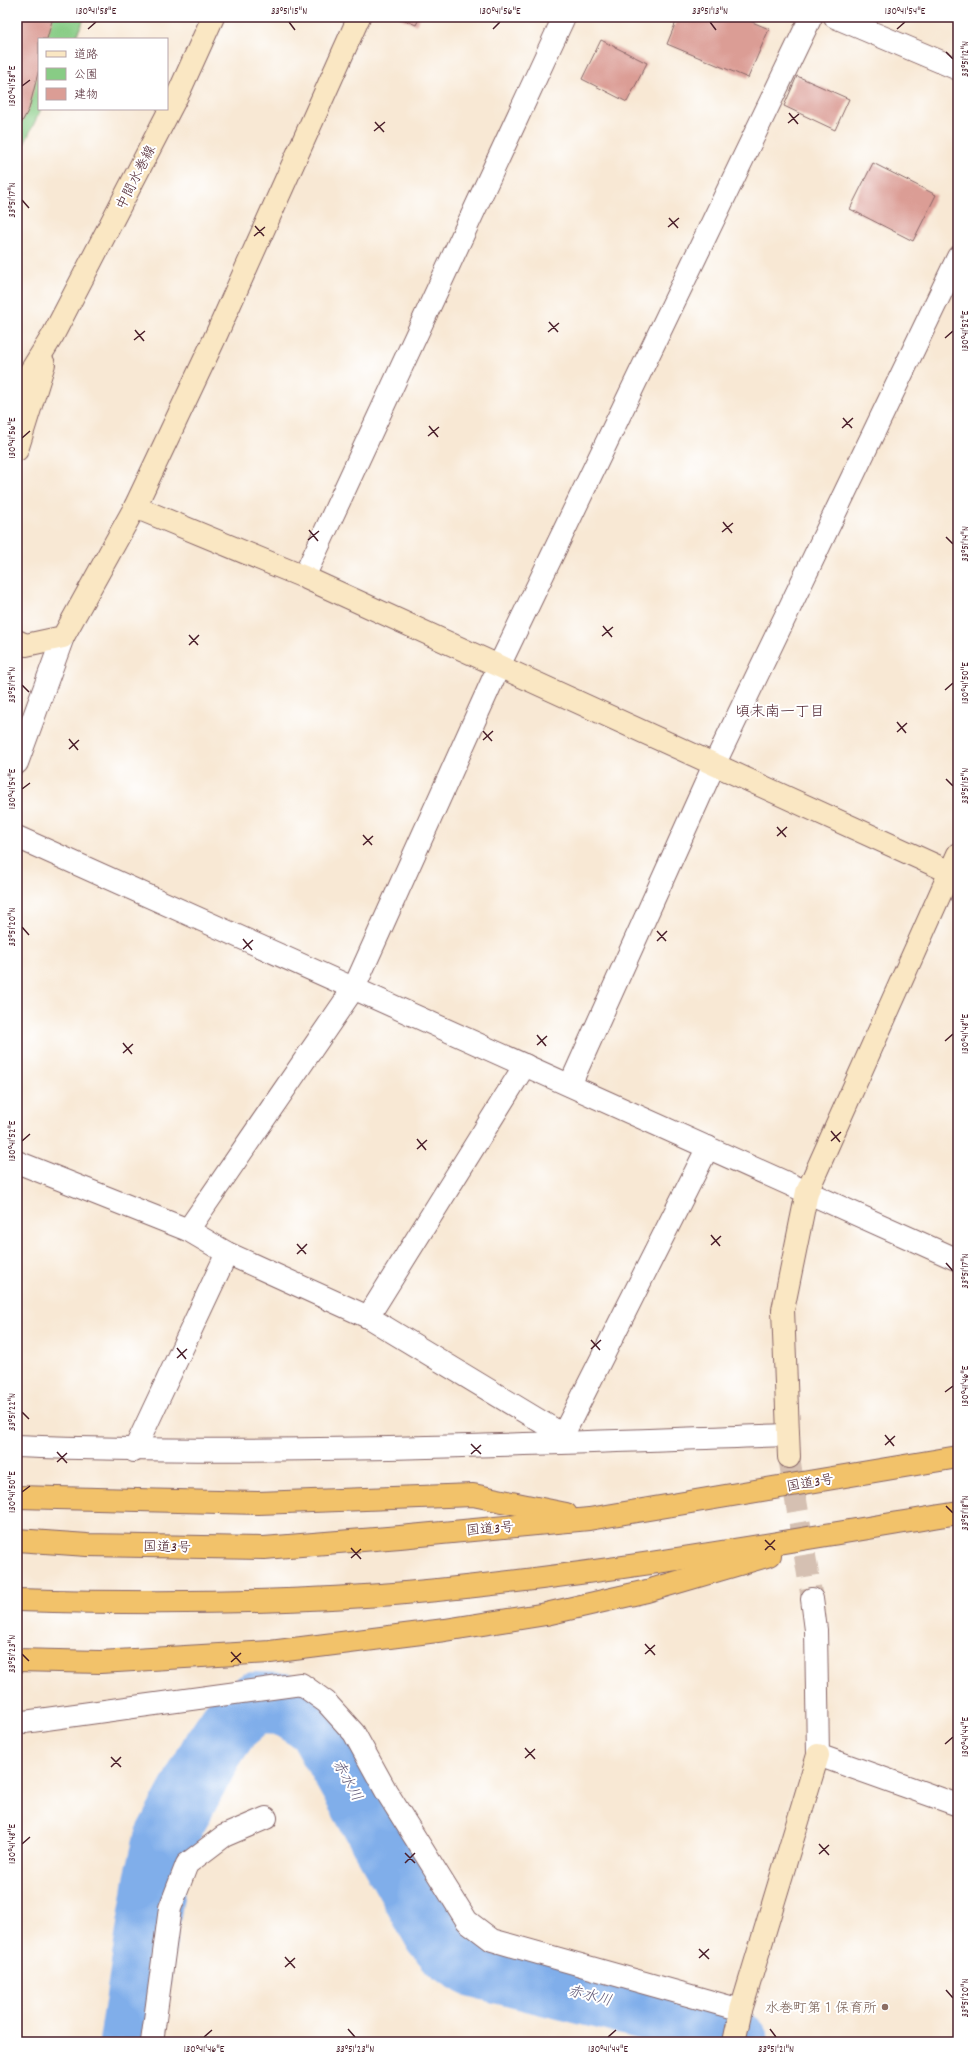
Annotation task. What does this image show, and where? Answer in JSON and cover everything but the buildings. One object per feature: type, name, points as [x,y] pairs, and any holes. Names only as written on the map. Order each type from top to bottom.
[{"type":"highway","name":"国道3号","points":[[17,1540],[87,1545],[264,1548],[589,1519],[958,1457]]},
{"type":"highway","points":[[17,1496],[258,1503],[473,1495],[589,1519]]},
{"type":"highway","points":[[17,1600],[136,1603],[270,1601],[415,1592],[555,1577],[958,1513]]},
{"type":"highway","points":[[17,1660],[100,1662],[270,1652],[445,1630],[546,1614],[647,1591],[858,1530]]},
{"type":"street","name":"中間水巻線","points":[[17,393],[53,334],[179,92],[213,17]]},
{"type":"street","points":[[17,763],[63,636],[135,507],[213,342],[359,17]]},
{"type":"street","points":[[304,577],[564,17]]},
{"type":"street","points":[[188,1230],[354,988],[499,666],[811,17]]},
{"type":"street","points":[[835,17],[958,69]]},
{"type":"street","points":[[570,1085],[714,765],[958,257]]},
{"type":"street","name":"中間水巻線","points":[[17,450],[53,334]]},
{"type":"street","points":[[135,507],[304,577],[714,765],[955,867],[807,1192],[783,1310],[789,1457]]},
{"type":"street","points":[[17,641],[26,645],[63,636]]},
{"type":"street","points":[[17,837],[958,1260]]},
{"type":"street","points":[[368,1317],[525,1065]]},
{"type":"street","points":[[17,1162],[188,1230],[227,1253],[368,1317],[563,1435],[708,1147]]},
{"type":"street","points":[[134,1451],[227,1253]]},
{"type":"street","points":[[17,1446],[134,1451],[417,1449],[788,1435]]},
{"type":"street","points":[[734,2042],[741,2010],[818,1755],[816,1630],[812,1599]]},
{"type":"street","points":[[17,1723],[301,1684],[326,1702],[354,1733],[386,1791],[467,1921],[492,1940],[741,2010]]},
{"type":"street","points":[[818,1755],[958,1805]]},
{"type":"street","points":[[152,2042],[170,1908],[188,1864],[224,1836],[266,1818]]},
{"type":"green space","points":[[17,17],[85,17],[75,38],[38,38],[38,110],[41,110],[17,159]]},
{"type":"waterway","name":"赤水川","points":[[130,2042],[155,1881],[165,1839],[213,1749],[230,1724],[255,1703],[283,1704],[317,1725],[435,1934],[450,1952],[473,1966],[677,2017],[737,2042]]},
{"type":"tunnel","points":[[789,1457],[812,1599]]},
{"type":"place","name":"水巻町第１保育所","points":[[885,2007]]},
{"type":"district","name":"頃末南一丁目","points":[[780,711]]}]
